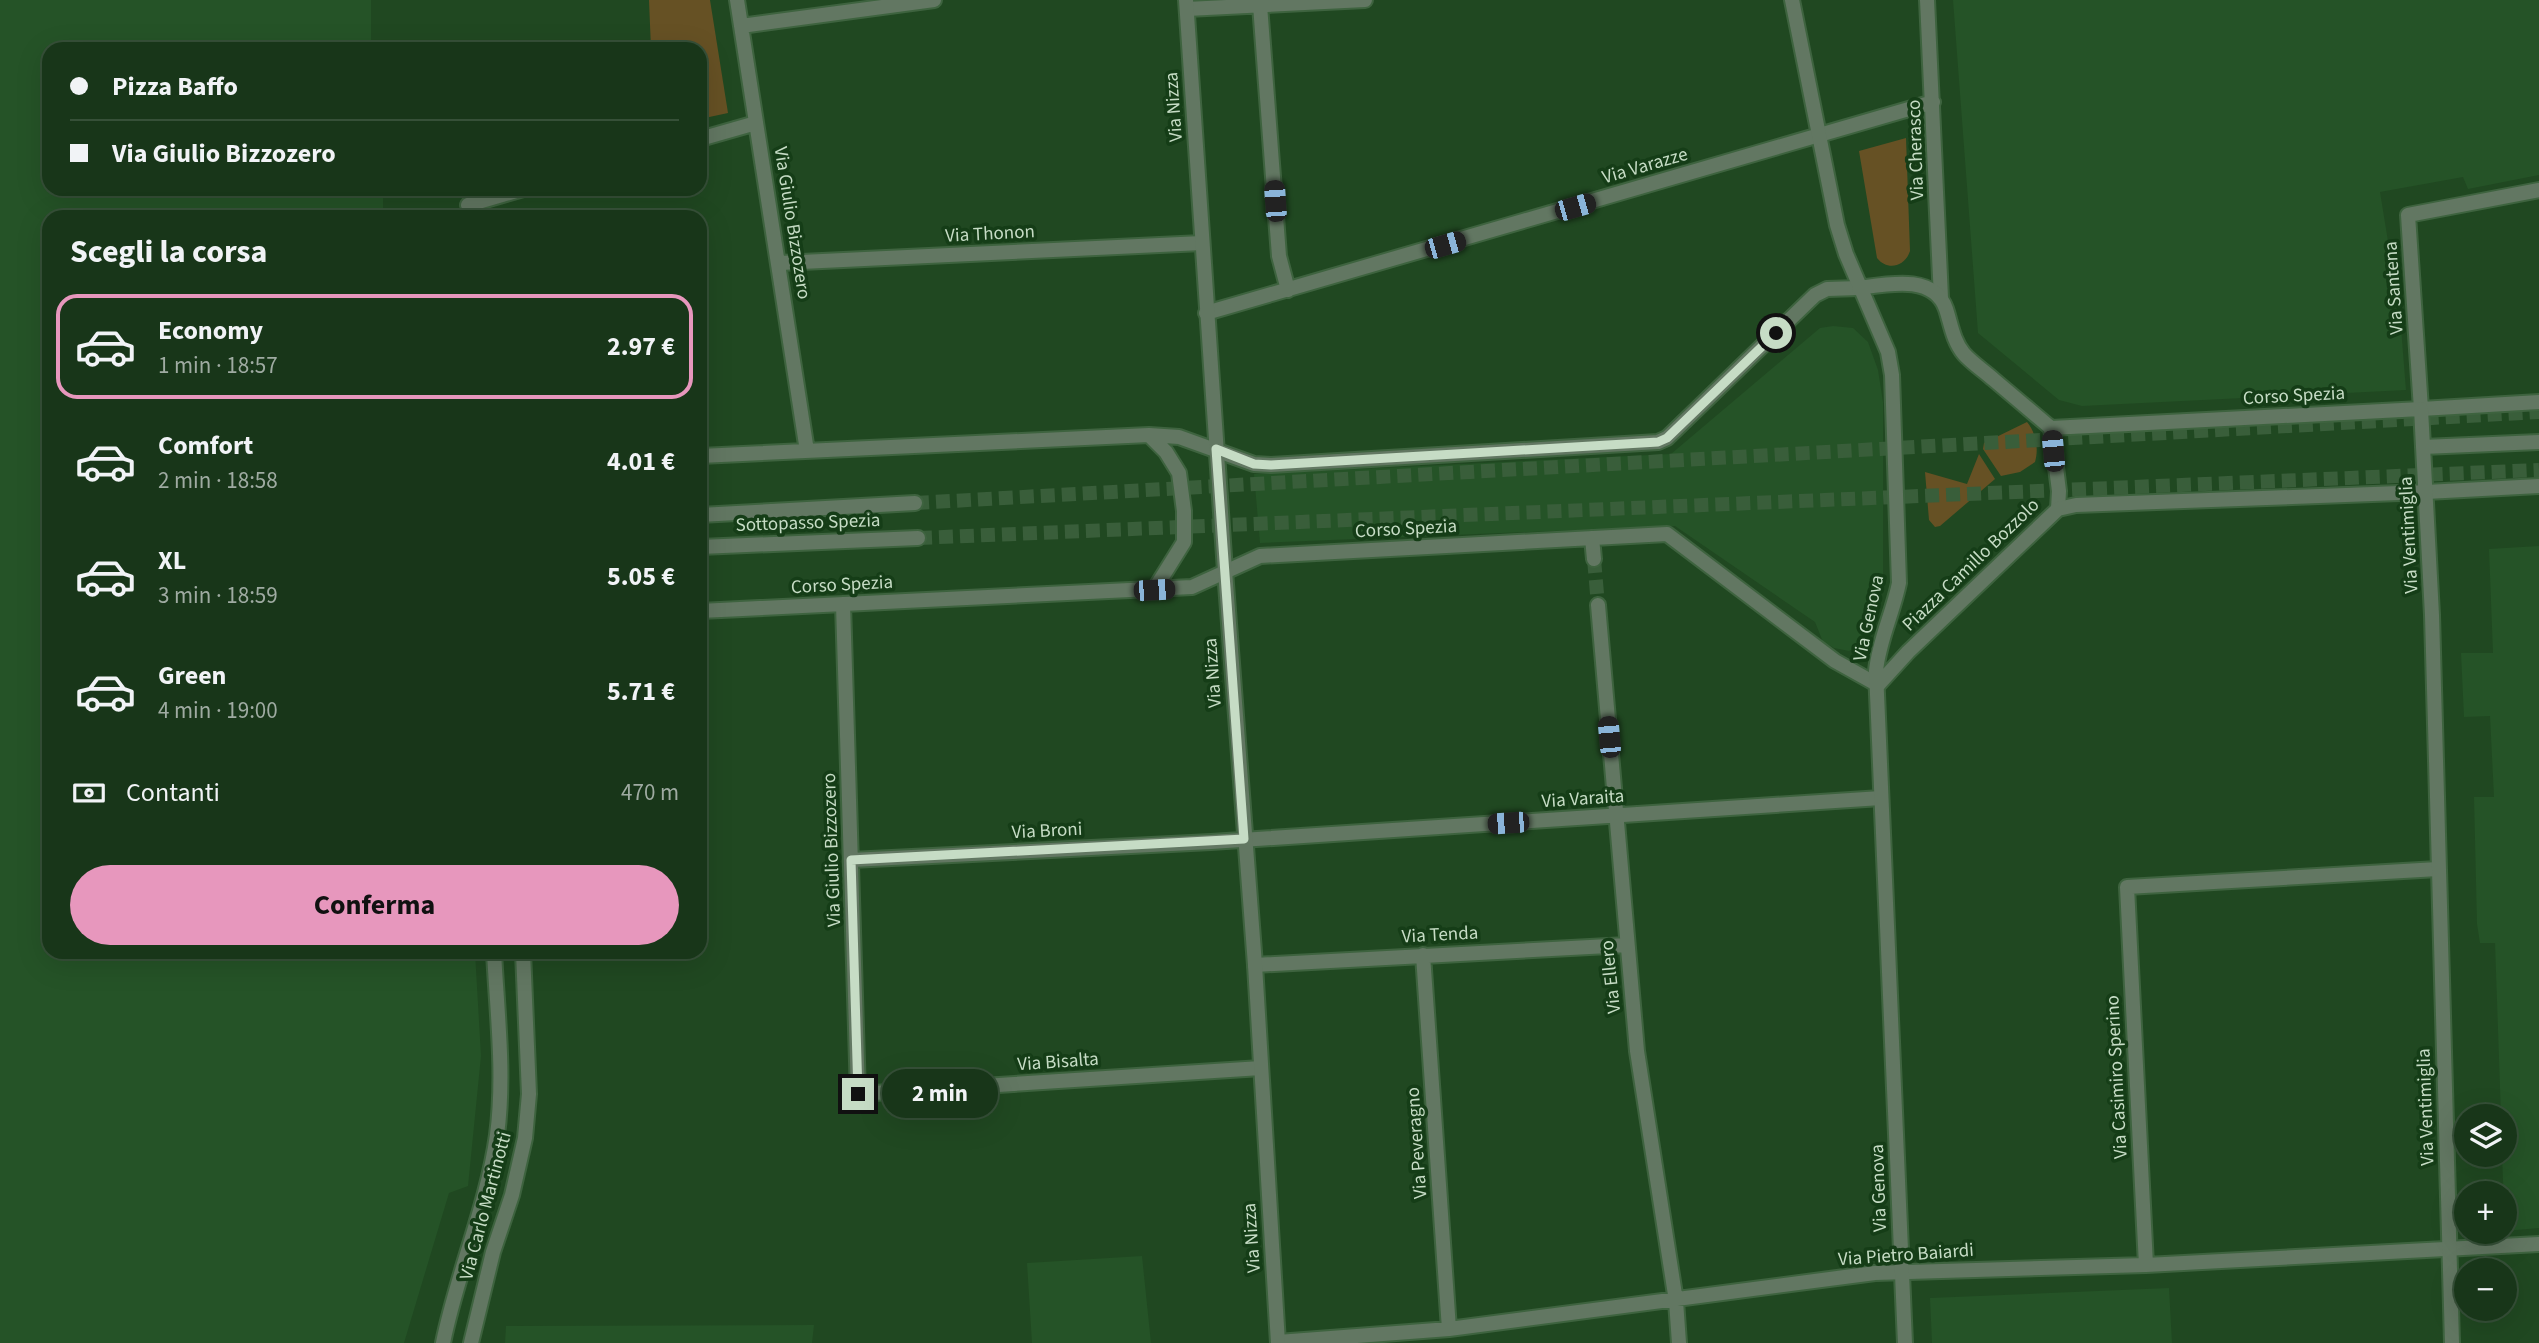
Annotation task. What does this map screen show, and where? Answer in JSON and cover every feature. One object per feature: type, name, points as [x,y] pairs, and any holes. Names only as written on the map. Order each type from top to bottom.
[{"type":"street","name":"Via Giulio Bizzozero","points":[[737,0],[780,263],[807,452]]},
{"type":"street","points":[[741,26],[934,0]]},
{"type":"street","points":[[1187,5],[1365,0]]},
{"type":"street","name":"Via Genova","points":[[1792,0],[1837,225],[1859,288],[1888,352],[1894,396],[1899,583],[1878,655],[1878,685],[1905,1343]]},
{"type":"street","name":"Via Cherasco","points":[[1927,0],[1941,298]]},
{"type":"street","name":"Via Nizza","points":[[1187,5],[1206,313],[1255,965],[1278,1342]]},
{"type":"street","points":[[1260,5],[1279,256],[1288,290]]},
{"type":"street","name":"Via Varazze","points":[[1206,313],[1933,102]]},
{"type":"street","points":[[707,137],[757,123]]},
{"type":"street","name":"Via Santena","points":[[2421,409],[2408,215],[2539,190]]},
{"type":"street","points":[[468,205],[499,196]]},
{"type":"street","name":"Via Thonon","points":[[780,263],[1202,243]]},
{"type":"street","points":[[707,456],[1149,435],[1179,438],[1254,464],[1271,465],[1658,442],[1667,438],[1815,295],[1827,289],[1914,284],[1941,298],[1964,354],[2051,428]]},
{"type":"street","name":"Corso Spezia","points":[[2051,428],[2539,402]]},
{"type":"street","name":"Via Ventimiglia","points":[[2421,409],[2426,492],[2452,1343]]},
{"type":"street","name":"Piazza Camillo Bozzolo","points":[[1878,685],[1893,667],[2058,509],[2059,491],[2051,428]]},
{"type":"street","points":[[1149,435],[1166,453],[1179,473],[1184,511],[1184,542],[1154,590]]},
{"type":"street","points":[[2423,447],[2539,442]]},
{"type":"street","points":[[2058,509],[2076,505],[2539,486]]},
{"type":"street","name":"Sottopasso Spezia","points":[[707,514],[915,503]]},
{"type":"street","name":"Corso Spezia","points":[[707,611],[1192,587],[1261,556],[1667,534],[1835,661],[1878,685]]},
{"type":"street","name":"Sottopasso Spezia","points":[[707,547],[918,538]]},
{"type":"street","points":[[1592,538],[1594,559]]},
{"type":"street","name":"Via Giulio Bizzozero","points":[[843,604],[858,1094]]},
{"type":"street","name":"Via Ellero","points":[[1598,605],[1637,1051],[1676,1301],[1679,1343]]},
{"type":"street","name":"Via Varaita","points":[[1244,839],[1881,798]]},
{"type":"street","name":"Via Broni","points":[[851,860],[1244,839]]},
{"type":"street","name":"Via Casimiro Sperino","points":[[2146,1265],[2127,887],[2438,869]]},
{"type":"street","name":"Via Tenda","points":[[1255,965],[1627,945]]},
{"type":"street","name":"Via Peveragno","points":[[1423,955],[1449,1329]]},
{"type":"street","name":"Via Carlo Martinotti","points":[[443,1343],[489,1175],[497,1135],[500,1095],[494,959]]},
{"type":"street","name":"Via Carlo Martinotti","points":[[471,1343],[525,1138],[529,1094],[523,959]]},
{"type":"street","name":"Via Bisalta","points":[[858,1094],[1261,1068]]},
{"type":"street","name":"Via Pietro Baiardi","points":[[1278,1342],[1449,1329],[1875,1273],[2146,1265],[2539,1244]]},
{"type":"shaded area","points":[[0,0],[371,0],[371,42],[42,42],[42,196],[383,196],[383,210],[42,210],[42,959],[475,959],[481,1056],[468,1186],[449,1193],[404,1343],[0,1343]]},
{"type":"shaded area","points":[[649,0],[710,0],[728,113],[707,118],[707,42],[651,42]]},
{"type":"shaded area","points":[[1953,0],[2539,0],[2539,175],[2468,189],[2463,177],[2380,192],[2400,315],[2406,390],[2082,406],[2059,400],[1978,333]]},
{"type":"shaded area","points":[[1906,138],[1910,251],[1904,261],[1891,266],[1877,258],[1859,151]]},
{"type":"shaded area","points":[[1820,328],[1853,328],[1868,342],[1878,370],[1883,402],[1883,582],[1872,632],[1865,642],[1849,651],[1823,642],[1815,622],[1675,526],[1260,543],[1254,474],[1671,454]]},
{"type":"shaded area","points":[[2027,422],[2036,441],[2035,462],[2020,472],[2001,476],[1983,449],[1984,443]]},
{"type":"shaded area","points":[[1979,454],[1995,479],[1940,526],[1935,527],[1929,520],[1925,472],[1967,484]]},
{"type":"shaded area","points":[[2539,546],[2539,1228],[2517,1230],[2517,1181],[2503,1181],[2502,1167],[2517,1167],[2517,1104],[2501,1104],[2495,943],[2480,943],[2477,924],[2474,797],[2494,797],[2490,716],[2464,717],[2461,653],[2493,653],[2489,549]]},
{"type":"shaded area","points":[[1142,1256],[1151,1343],[1032,1343],[1027,1263]]},
{"type":"shaded area","points":[[2169,1288],[2172,1343],[1932,1343],[1930,1298]]},
{"type":"shaded area","points":[[814,1325],[812,1343],[505,1343],[506,1326]]},
{"type":"tunnel","points":[[915,503],[2539,412]]},
{"type":"tunnel","points":[[918,538],[2539,470]]},
{"type":"tunnel","points":[[1594,559],[1598,605]]},
{"type":"route","points":[[858,1094],[851,860],[1244,839],[1216,449],[1254,464],[1271,465],[1658,442],[1667,438],[1776,333]]}]
